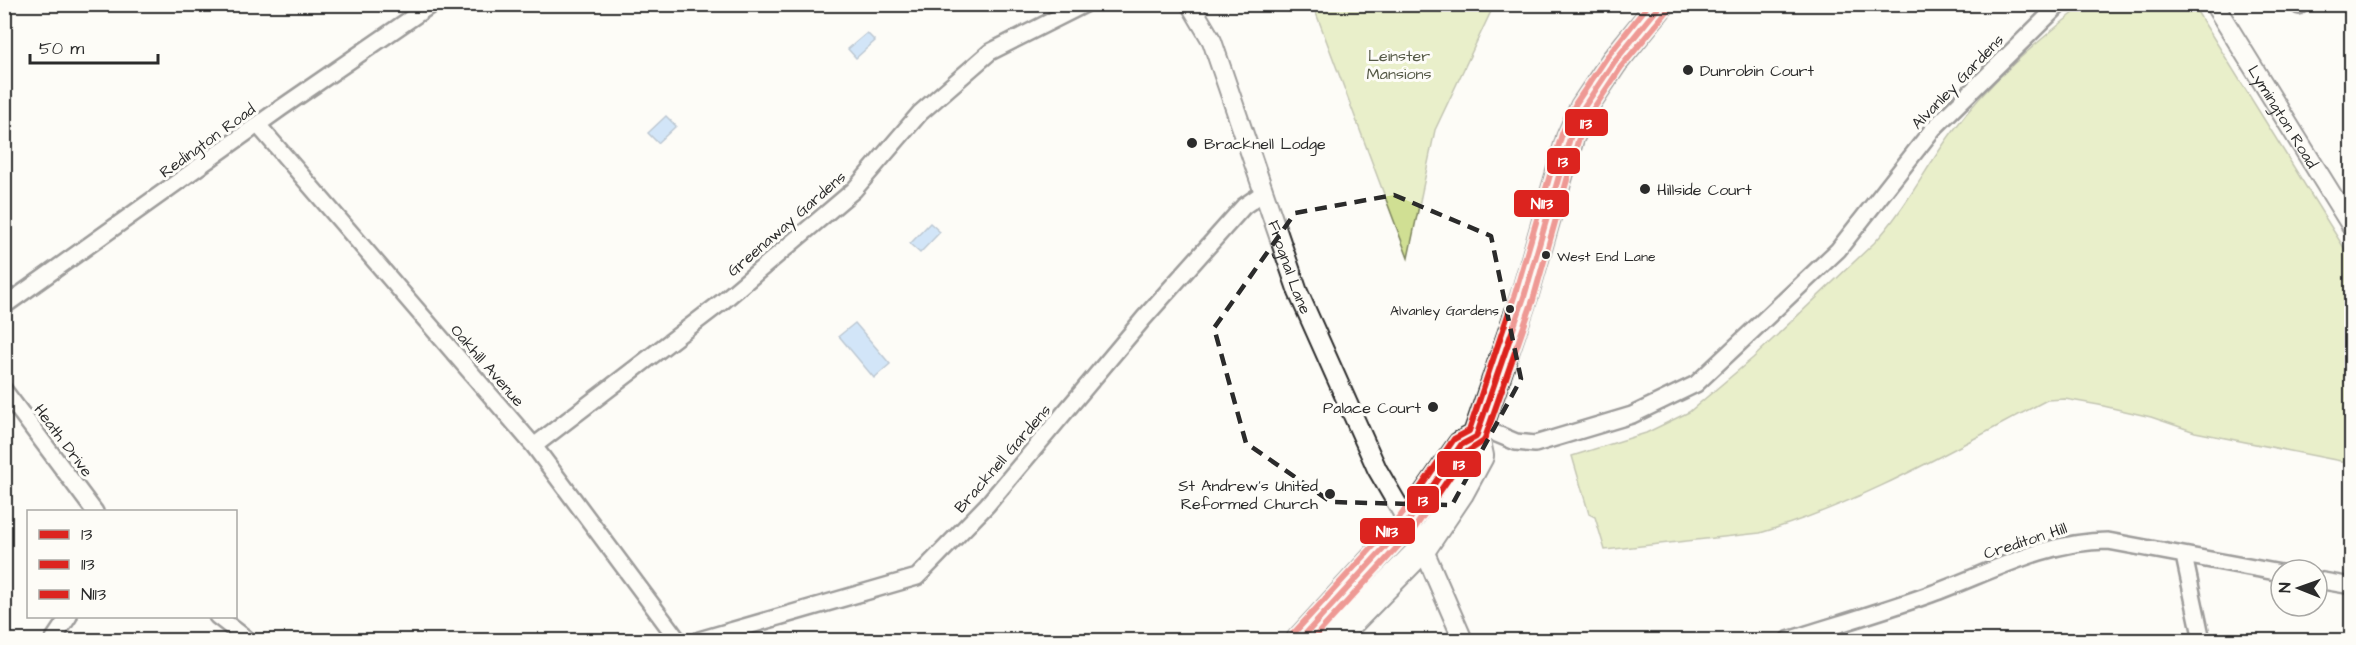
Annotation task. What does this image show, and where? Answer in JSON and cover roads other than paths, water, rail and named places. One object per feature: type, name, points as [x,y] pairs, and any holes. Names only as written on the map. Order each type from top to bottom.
[{"type":"highway","points":[[1334,640],[1423,548],[1460,493],[1480,456],[1478,432],[1524,297],[1570,138],[1584,107],[1614,62],[1661,4]]},
{"type":"highway","points":[[1300,640],[1407,523],[1461,445],[1478,432]]},
{"type":"street","name":"Redington Road","points":[[4,306],[432,4]]},
{"type":"street","name":"Greenaway Gardens","points":[[534,446],[722,302],[854,190],[920,113],[990,52],[1085,4]]},
{"type":"street","name":"Frognal Lane","points":[[1190,4],[1212,41],[1298,292],[1377,469],[1407,523]]},
{"type":"street","name":"Alvanley Gardens","points":[[1478,432],[1516,442],[1535,444],[1632,415],[1696,384],[1838,250],[1933,129],[2060,4]]},
{"type":"street","name":"Lymington Road","points":[[2214,4],[2352,227]]},
{"type":"street","name":"Oakhill Avenue","points":[[258,125],[534,446],[678,640]]},
{"type":"street","name":"Bracknell Gardens","points":[[699,640],[917,576],[987,504],[1144,318],[1244,206],[1263,193]]},
{"type":"street","name":"Heath Drive","points":[[4,390],[94,510]]},
{"type":"street","points":[[1407,523],[1423,548],[1463,640]]},
{"type":"street","name":"Crediton Hill","points":[[1788,640],[1932,594],[2006,563],[2068,543],[2108,541],[2269,571]]},
{"type":"street","points":[[2184,556],[2202,640]]},
{"type":"street","points":[[2329,582],[2352,586]]},
{"type":"street","points":[[53,640],[68,618]]},
{"type":"street","points":[[220,618],[248,640]]},
{"type":"water","points":[[867,33],[875,41],[856,58],[848,49]]},
{"type":"water","points":[[666,116],[676,126],[658,143],[648,133]]},
{"type":"water","points":[[930,223],[940,232],[920,253],[910,244]]},
{"type":"water","points":[[855,323],[890,364],[874,378],[839,336]]},
{"type":"place","name":"Dunrobin Court","points":[[1688,70]]},
{"type":"place","name":"Bracknell Lodge","points":[[1192,143]]},
{"type":"place","name":"Hillside Court","points":[[1645,189]]},
{"type":"place","name":"West End Lane","points":[[1546,255]]},
{"type":"place","name":"Alvanley Gardens","points":[[1510,309]]},
{"type":"place","name":"Palace Court","points":[[1433,407]]},
{"type":"place","name":"St Andrew's United Reformed Church","points":[[1330,494]]},
{"type":"park label","name":"Leinster Mansions","points":[[1399,64]]}]
